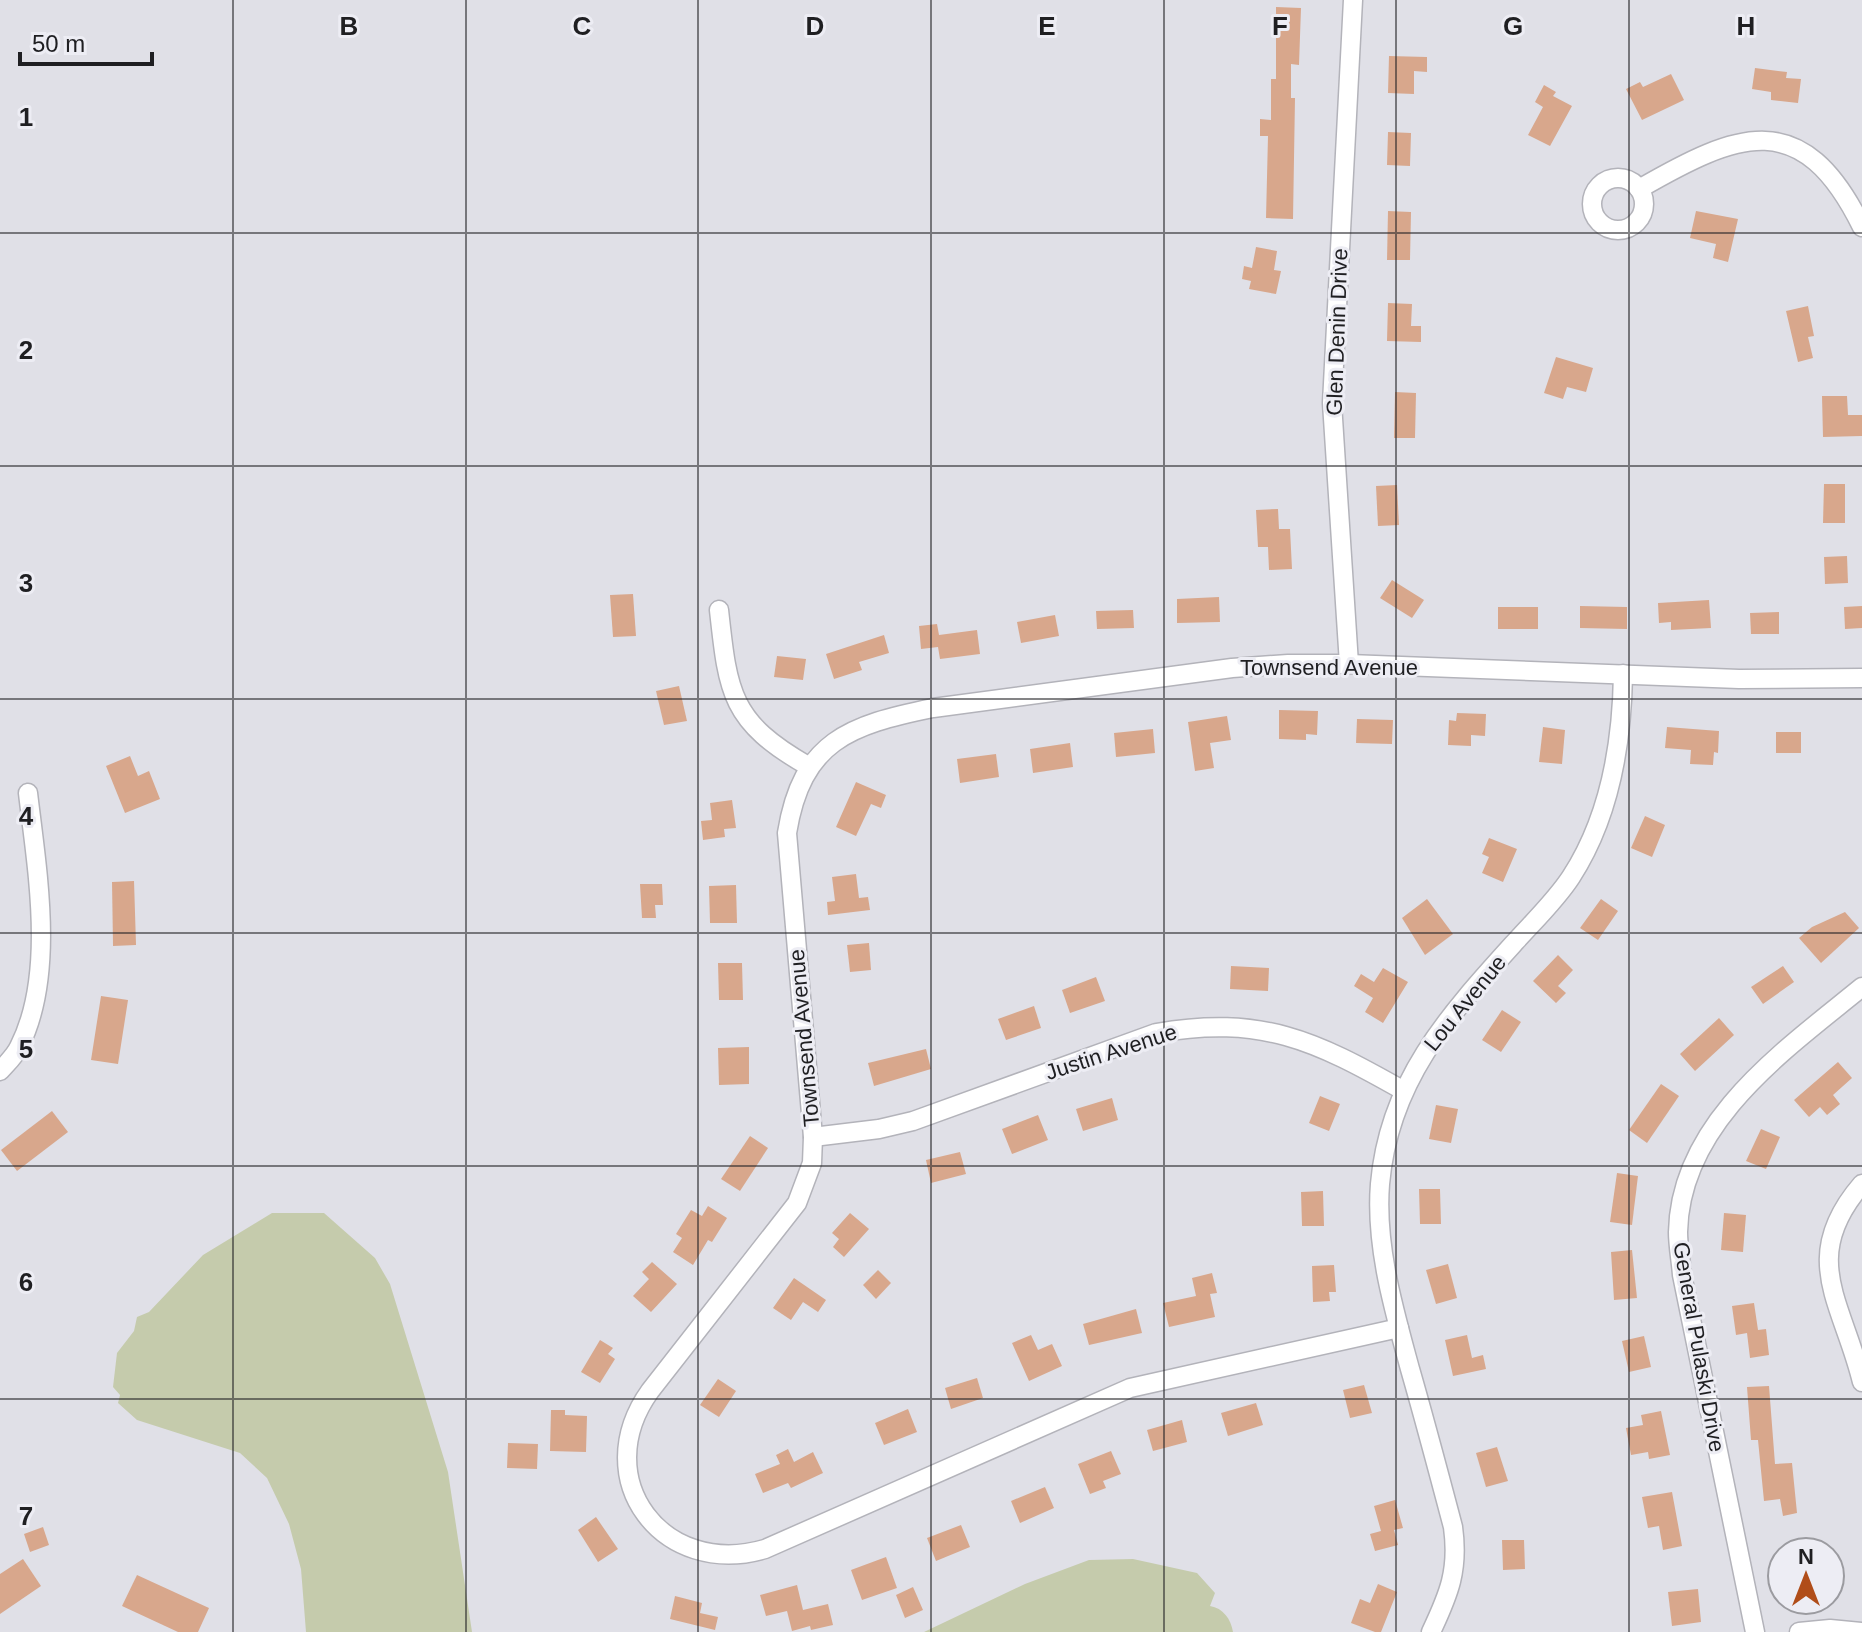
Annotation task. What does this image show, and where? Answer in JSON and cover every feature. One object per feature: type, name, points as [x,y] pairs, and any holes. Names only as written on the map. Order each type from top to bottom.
[{"type":"street","name":"Glen Denin Drive","points":[[1349,664],[1332,403],[1353,0]]},
{"type":"street","points":[[1639,189],[1686,162],[1724,146],[1754,141],[1783,143],[1803,150],[1819,164],[1845,196],[1862,227]]},
{"type":"street","points":[[719,610],[725,671],[731,691],[757,731],[808,766]]},
{"type":"street","name":"Townsend Avenue","points":[[1399,1328],[1130,1388],[765,1549],[733,1556],[700,1552],[669,1538],[645,1515],[631,1485],[627,1460],[628,1436],[640,1405],[650,1391],[797,1203],[812,1163],[813,1137],[787,833],[791,808],[808,766],[835,741],[892,716],[1232,668],[1349,664],[1739,679],[1862,678]]},
{"type":"street","name":"Lou Avenue","points":[[1431,1632],[1453,1579],[1455,1543],[1399,1328],[1383,1250],[1379,1205],[1383,1164],[1404,1091],[1425,1050],[1450,1017],[1561,892],[1582,857],[1612,780],[1623,717],[1623,674]]},
{"type":"street","points":[[0,1071],[19,1049],[28,1025],[40,958],[42,928],[28,793]]},
{"type":"street","name":"General Pulaski Drive","points":[[1755,1632],[1682,1275],[1678,1234],[1683,1193],[1698,1153],[1733,1102],[1783,1053],[1862,987]]},
{"type":"street","name":"Justin Avenue","points":[[813,1137],[879,1129],[913,1121],[1156,1033],[1198,1026],[1239,1028],[1301,1039],[1340,1055],[1404,1091]]},
{"type":"street","points":[[1862,1184],[1832,1228],[1827,1248],[1832,1288],[1862,1382]]},
{"type":"street","points":[[1799,1632],[1830,1629],[1861,1632]]},
{"type":"green space","points":[[272,1213],[324,1213],[375,1258],[390,1284],[448,1472],[472,1632],[306,1632],[301,1569],[289,1524],[267,1478],[240,1453],[137,1420],[118,1403],[120,1395],[113,1387],[117,1353],[134,1331],[137,1317],[149,1312],[203,1255]]},
{"type":"green space","points":[[1133,1559],[1197,1573],[1215,1593],[1210,1606],[1226,1615],[1233,1632],[924,1632],[1025,1584],[1089,1560]]},
{"type":"building","points":[[1276,7],[1301,8],[1299,65],[1291,64],[1291,98],[1295,98],[1293,219],[1266,218],[1268,136],[1260,136],[1260,119],[1271,120],[1271,79],[1276,79]]},
{"type":"building","points":[[1389,56],[1427,57],[1427,72],[1414,71],[1414,94],[1388,93]]},
{"type":"building","points":[[1755,68],[1787,72],[1786,78],[1801,79],[1798,103],[1771,100],[1771,92],[1752,89]]},
{"type":"building","points":[[1671,74],[1684,100],[1642,120],[1626,89],[1640,82],[1643,87]]},
{"type":"building","points":[[1544,85],[1556,92],[1553,96],[1572,106],[1550,146],[1528,135],[1543,107],[1535,102]]},
{"type":"building","points":[[1388,132],[1411,133],[1410,166],[1387,165]]},
{"type":"building","points":[[1388,211],[1411,212],[1410,260],[1387,260]]},
{"type":"building","points":[[1696,211],[1738,219],[1728,262],[1713,258],[1716,244],[1690,238]]},
{"type":"building","points":[[1256,247],[1277,251],[1274,270],[1281,271],[1276,294],[1249,289],[1251,281],[1242,279],[1244,266],[1252,268]]},
{"type":"building","points":[[1388,303],[1412,304],[1411,326],[1421,326],[1421,342],[1387,341]]},
{"type":"building","points":[[1808,306],[1814,336],[1808,337],[1813,358],[1798,362],[1786,311]]},
{"type":"building","points":[[1556,357],[1593,368],[1586,392],[1567,387],[1563,399],[1544,393]]},
{"type":"building","points":[[1395,392],[1416,393],[1415,438],[1394,438]]},
{"type":"building","points":[[1822,396],[1847,396],[1848,415],[1862,415],[1862,436],[1823,437]]},
{"type":"building","points":[[1824,484],[1845,484],[1845,523],[1823,523]]},
{"type":"building","points":[[1397,485],[1399,525],[1378,526],[1376,486]]},
{"type":"building","points":[[1278,509],[1279,529],[1290,529],[1292,569],[1269,570],[1268,547],[1258,547],[1256,510]]},
{"type":"building","points":[[1847,556],[1848,583],[1825,584],[1824,557]]},
{"type":"building","points":[[1392,580],[1424,600],[1412,618],[1380,598]]},
{"type":"building","points":[[633,594],[636,636],[613,637],[610,595]]},
{"type":"building","points":[[1219,597],[1220,622],[1177,623],[1177,599]]},
{"type":"building","points":[[1709,600],[1711,628],[1671,630],[1671,622],[1659,623],[1658,603]]},
{"type":"building","points":[[1580,606],[1627,607],[1627,629],[1580,628]]},
{"type":"building","points":[[1862,606],[1862,628],[1845,629],[1844,607]]},
{"type":"building","points":[[1498,607],[1538,607],[1538,629],[1498,629]]},
{"type":"building","points":[[1133,610],[1134,628],[1097,629],[1096,611]]},
{"type":"building","points":[[1779,612],[1779,634],[1751,634],[1750,613]]},
{"type":"building","points":[[1055,615],[1059,636],[1021,643],[1017,622]]},
{"type":"building","points":[[937,624],[939,635],[977,630],[980,654],[940,659],[938,647],[921,649],[919,626]]},
{"type":"building","points":[[884,635],[889,653],[859,662],[862,670],[834,679],[826,654]]},
{"type":"building","points":[[777,656],[806,659],[803,680],[774,677]]},
{"type":"building","points":[[679,686],[687,721],[664,725],[656,691]]},
{"type":"building","points":[[1279,710],[1318,711],[1317,735],[1306,734],[1306,740],[1279,739]]},
{"type":"building","points":[[1457,713],[1486,714],[1485,736],[1471,735],[1471,746],[1448,745],[1449,720],[1456,721]]},
{"type":"building","points":[[1227,716],[1231,740],[1210,743],[1214,768],[1195,771],[1188,722]]},
{"type":"building","points":[[1357,719],[1393,720],[1392,744],[1356,743]]},
{"type":"building","points":[[1543,727],[1565,730],[1562,764],[1539,762]]},
{"type":"building","points":[[1667,727],[1719,731],[1718,753],[1714,752],[1713,765],[1690,764],[1691,750],[1665,748]]},
{"type":"building","points":[[1153,729],[1155,753],[1116,757],[1114,733]]},
{"type":"building","points":[[1776,732],[1801,732],[1801,753],[1776,753]]},
{"type":"building","points":[[1070,743],[1073,767],[1033,773],[1030,749]]},
{"type":"building","points":[[996,754],[999,777],[960,783],[957,759]]},
{"type":"building","points":[[130,756],[138,776],[149,771],[160,799],[125,813],[106,766]]},
{"type":"building","points":[[856,782],[886,795],[881,808],[871,804],[856,836],[836,827]]},
{"type":"building","points":[[732,800],[736,828],[724,829],[725,837],[703,840],[701,821],[712,820],[710,803]]},
{"type":"building","points":[[1645,816],[1665,825],[1652,857],[1631,848]]},
{"type":"building","points":[[1489,838],[1517,849],[1503,882],[1482,873],[1489,857],[1482,854]]},
{"type":"building","points":[[856,874],[859,898],[868,897],[870,910],[828,915],[827,902],[835,901],[832,877]]},
{"type":"building","points":[[134,881],[136,945],[113,946],[112,882]]},
{"type":"building","points":[[640,884],[662,884],[663,905],[655,905],[656,918],[642,918]]},
{"type":"building","points":[[736,885],[737,923],[710,923],[709,886]]},
{"type":"building","points":[[1427,899],[1453,934],[1425,955],[1402,918]]},
{"type":"building","points":[[1601,899],[1618,911],[1598,940],[1580,928]]},
{"type":"building","points":[[1845,912],[1859,928],[1821,963],[1799,938],[1812,927]]},
{"type":"building","points":[[869,943],[871,970],[850,972],[847,945]]},
{"type":"building","points":[[1558,955],[1573,970],[1558,986],[1566,993],[1556,1003],[1533,981]]},
{"type":"building","points":[[718,963],[742,963],[743,1000],[719,1000]]},
{"type":"building","points":[[1231,966],[1269,968],[1268,991],[1230,989]]},
{"type":"building","points":[[1783,966],[1794,982],[1763,1004],[1751,987]]},
{"type":"building","points":[[1383,968],[1408,982],[1383,1023],[1365,1012],[1373,998],[1354,986],[1361,974],[1374,982]]},
{"type":"building","points":[[1096,977],[1105,1001],[1070,1013],[1062,990]]},
{"type":"building","points":[[101,996],[128,1000],[118,1064],[91,1060]]},
{"type":"building","points":[[1034,1006],[1041,1028],[1006,1040],[998,1019]]},
{"type":"building","points":[[1502,1010],[1521,1022],[1501,1052],[1482,1040]]},
{"type":"building","points":[[1719,1018],[1734,1035],[1695,1071],[1680,1054]]},
{"type":"building","points":[[749,1047],[749,1084],[719,1085],[718,1048]]},
{"type":"building","points":[[926,1049],[931,1069],[874,1086],[868,1063]]},
{"type":"building","points":[[1838,1062],[1852,1078],[1833,1095],[1840,1104],[1827,1115],[1820,1107],[1809,1117],[1794,1100]]},
{"type":"building","points":[[1661,1084],[1679,1096],[1647,1143],[1629,1130]]},
{"type":"building","points":[[1320,1096],[1340,1104],[1329,1131],[1309,1123]]},
{"type":"building","points":[[1112,1098],[1118,1120],[1083,1131],[1076,1109]]},
{"type":"building","points":[[1436,1105],[1458,1109],[1451,1143],[1429,1139]]},
{"type":"building","points":[[52,1111],[68,1132],[17,1171],[1,1150]]},
{"type":"building","points":[[1038,1115],[1048,1140],[1012,1154],[1002,1129]]},
{"type":"building","points":[[1761,1129],[1780,1137],[1766,1169],[1746,1161]]},
{"type":"building","points":[[750,1136],[768,1148],[740,1191],[721,1179]]},
{"type":"building","points":[[960,1152],[966,1174],[931,1183],[926,1160]]},
{"type":"building","points":[[1617,1173],[1638,1176],[1632,1225],[1610,1222]]},
{"type":"building","points":[[1419,1189],[1440,1189],[1441,1224],[1420,1224]]},
{"type":"building","points":[[1323,1191],[1324,1226],[1302,1226],[1301,1192]]},
{"type":"building","points":[[708,1206],[727,1218],[712,1242],[708,1240],[693,1265],[673,1252],[682,1238],[676,1234],[691,1210],[702,1216]]},
{"type":"building","points":[[850,1213],[869,1229],[844,1257],[833,1247],[839,1239],[832,1233]]},
{"type":"building","points":[[1724,1213],[1746,1215],[1743,1252],[1721,1250]]},
{"type":"building","points":[[1632,1250],[1637,1298],[1614,1300],[1611,1252]]},
{"type":"building","points":[[652,1262],[677,1284],[651,1312],[633,1296],[649,1279],[642,1272]]},
{"type":"building","points":[[1448,1264],[1457,1298],[1436,1304],[1426,1270]]},
{"type":"building","points":[[1334,1265],[1336,1292],[1329,1292],[1330,1301],[1313,1302],[1312,1266]]},
{"type":"building","points":[[878,1270],[891,1283],[876,1299],[863,1285]]},
{"type":"building","points":[[1212,1273],[1217,1293],[1210,1294],[1215,1317],[1169,1327],[1163,1303],[1196,1296],[1192,1278]]},
{"type":"building","points":[[794,1278],[826,1300],[818,1312],[803,1302],[791,1320],[773,1308]]},
{"type":"building","points":[[1754,1303],[1758,1330],[1766,1329],[1769,1355],[1750,1358],[1747,1333],[1736,1335],[1732,1306]]},
{"type":"building","points":[[1136,1309],[1142,1333],[1089,1345],[1083,1324]]},
{"type":"building","points":[[1031,1335],[1038,1350],[1052,1344],[1062,1366],[1029,1381],[1012,1343]]},
{"type":"building","points":[[1467,1335],[1472,1358],[1483,1355],[1486,1369],[1453,1376],[1445,1340]]},
{"type":"building","points":[[1644,1336],[1651,1367],[1629,1372],[1622,1341]]},
{"type":"building","points":[[600,1340],[613,1348],[608,1354],[615,1359],[600,1383],[581,1372]]},
{"type":"building","points":[[977,1378],[983,1398],[951,1409],[945,1388]]},
{"type":"building","points":[[718,1379],[736,1391],[719,1417],[700,1405]]},
{"type":"building","points":[[1364,1385],[1372,1413],[1350,1418],[1343,1390]]},
{"type":"building","points":[[1769,1386],[1775,1464],[1792,1463],[1797,1513],[1783,1516],[1780,1499],[1764,1501],[1758,1440],[1751,1440],[1747,1387]]},
{"type":"building","points":[[1256,1403],[1263,1425],[1228,1436],[1221,1413]]},
{"type":"building","points":[[908,1409],[917,1432],[884,1445],[875,1423]]},
{"type":"building","points":[[551,1410],[565,1410],[565,1415],[587,1416],[586,1452],[550,1451]]},
{"type":"building","points":[[1661,1411],[1670,1455],[1649,1459],[1648,1452],[1631,1455],[1626,1428],[1643,1425],[1641,1415]]},
{"type":"building","points":[[1182,1420],[1187,1442],[1153,1451],[1147,1430]]},
{"type":"building","points":[[508,1443],[538,1444],[537,1469],[507,1468]]},
{"type":"building","points":[[1497,1447],[1508,1481],[1486,1487],[1476,1453]]},
{"type":"building","points":[[788,1449],[794,1462],[813,1452],[823,1473],[791,1488],[788,1483],[763,1493],[755,1474],[780,1464],[776,1455]]},
{"type":"building","points":[[1111,1451],[1121,1474],[1103,1481],[1106,1488],[1090,1494],[1078,1464]]},
{"type":"building","points":[[1045,1487],[1054,1508],[1020,1523],[1011,1501]]},
{"type":"building","points":[[1672,1492],[1682,1546],[1663,1550],[1659,1526],[1648,1528],[1642,1497]]},
{"type":"building","points":[[1395,1500],[1403,1528],[1394,1530],[1398,1545],[1375,1551],[1370,1534],[1381,1531],[1374,1506]]},
{"type":"building","points":[[596,1517],[618,1549],[598,1562],[578,1530]]},
{"type":"building","points":[[961,1525],[970,1547],[936,1561],[927,1538]]},
{"type":"building","points":[[43,1527],[49,1545],[30,1552],[24,1534]]},
{"type":"building","points":[[1502,1540],[1524,1540],[1525,1569],[1503,1570]]},
{"type":"building","points":[[886,1557],[897,1588],[862,1600],[851,1570]]},
{"type":"building","points":[[23,1559],[41,1586],[0,1614],[0,1574]]},
{"type":"building","points":[[137,1575],[209,1608],[198,1632],[178,1632],[122,1606]]},
{"type":"building","points":[[1378,1584],[1397,1592],[1381,1632],[1375,1632],[1351,1623],[1360,1599],[1370,1603]]},
{"type":"building","points":[[797,1585],[803,1610],[828,1604],[833,1625],[792,1631],[787,1611],[766,1616],[760,1595]]},
{"type":"building","points":[[913,1587],[923,1610],[905,1618],[896,1595]]},
{"type":"building","points":[[1698,1589],[1701,1622],[1672,1626],[1668,1592]]},
{"type":"building","points":[[675,1596],[702,1603],[700,1613],[718,1617],[715,1630],[670,1619]]}]
